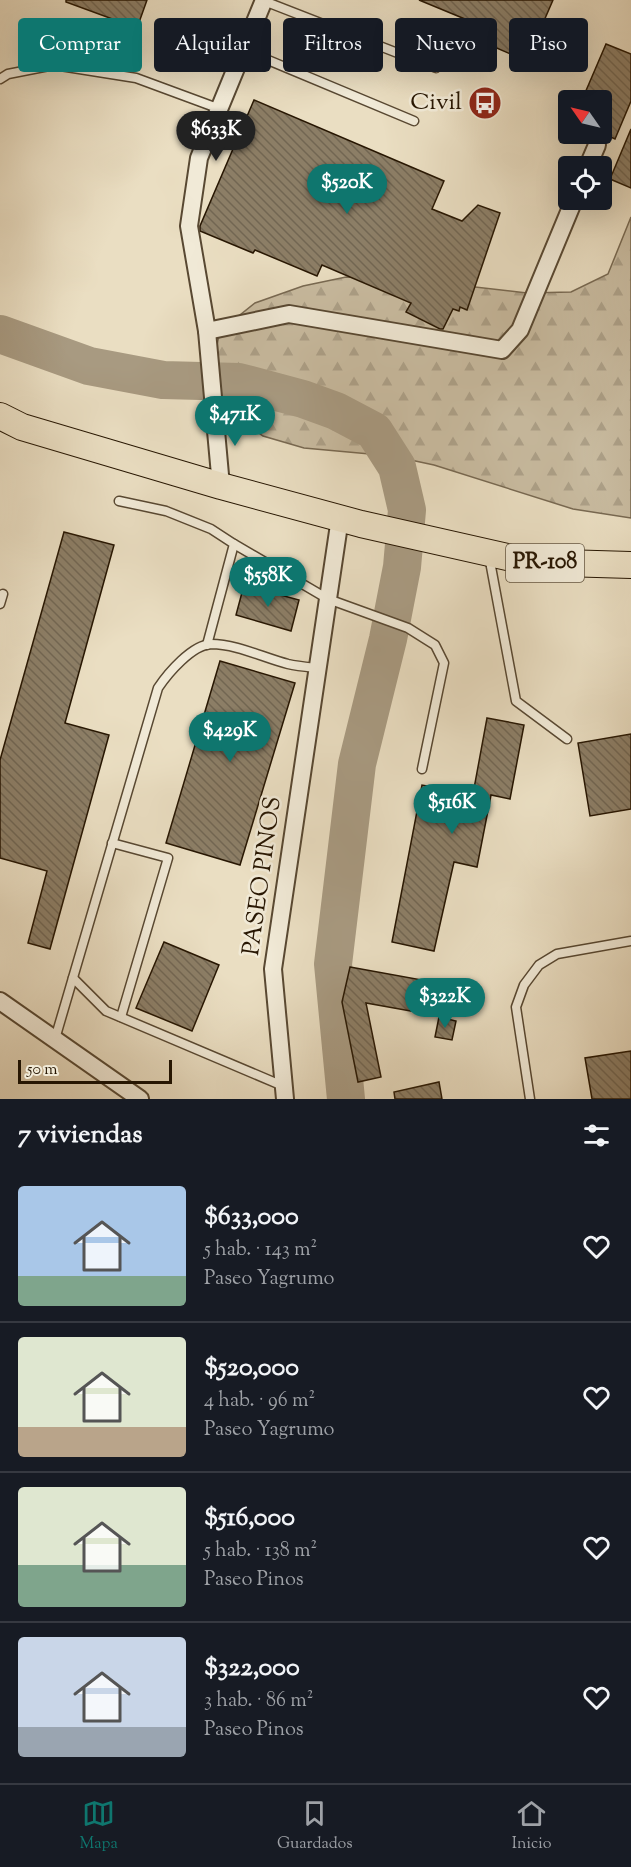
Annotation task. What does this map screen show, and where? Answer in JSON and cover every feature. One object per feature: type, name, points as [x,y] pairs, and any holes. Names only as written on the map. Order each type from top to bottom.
[{"type":"main road","name":"PR-108","points":[[0,416],[22,427],[221,486],[460,547],[529,562],[631,566]]},
{"type":"street","points":[[257,18],[264,0]]},
{"type":"street","points":[[221,486],[207,331],[189,226],[199,159],[235,72]]},
{"type":"street","points":[[592,156],[597,145]]},
{"type":"street","points":[[207,331],[289,314],[502,350],[520,330],[570,210]]},
{"type":"street","name":"PASEO PINOS","points":[[284,1093],[273,969],[328,599],[351,521]]},
{"type":"street","points":[[0,1001],[140,1099]]},
{"type":"lane","points":[[264,0],[395,53]]},
{"type":"lane","points":[[271,61],[414,121]]},
{"type":"lane","points":[[0,79],[8,74],[54,65],[136,78],[220,109]]},
{"type":"lane","points":[[119,501],[166,511],[211,529],[328,599],[408,628],[435,645],[444,663],[422,769]]},
{"type":"lane","points":[[207,645],[234,544]]},
{"type":"lane","points":[[488,553],[516,701],[567,739]]},
{"type":"lane","points":[[0,604],[3,594]]},
{"type":"lane","points":[[55,1039],[158,688],[171,669],[192,652],[207,645],[235,648],[289,664],[316,668]]},
{"type":"lane","points":[[112,843],[168,858],[121,1017]]},
{"type":"lane","points":[[530,1099],[516,1007],[524,985],[539,965],[557,954],[631,941]]},
{"type":"lane","points":[[72,978],[106,1011],[284,1093]]},
{"type":"green space","points":[[631,217],[631,518],[573,509],[434,465],[392,456],[304,448],[263,436],[227,410],[211,372],[220,331],[255,303],[303,286],[346,277],[440,283],[527,293],[571,292],[608,274]]},
{"type":"building","points":[[66,0],[147,0],[141,18],[110,18],[66,2]]},
{"type":"building","points":[[419,0],[553,0],[545,18],[509,18],[509,53],[497,48],[497,18],[462,18]]},
{"type":"building","points":[[606,44],[631,54],[631,101],[615,139],[612,138],[612,90],[586,90]]},
{"type":"building","points":[[254,100],[444,181],[432,209],[462,221],[478,205],[500,213],[467,310],[460,307],[459,311],[453,309],[443,329],[440,329],[406,312],[411,303],[322,265],[317,276],[255,250],[253,253],[200,231],[200,226]]},
{"type":"building","points":[[631,129],[631,188],[612,180],[612,174]]},
{"type":"building","points":[[64,532],[114,545],[65,723],[109,735],[50,949],[28,943],[47,871],[0,858],[0,760]]},
{"type":"building","points":[[244,585],[299,600],[291,631],[236,615]]},
{"type":"building","points":[[220,661],[295,683],[240,865],[166,843]]},
{"type":"building","points":[[487,718],[524,725],[510,799],[491,795],[477,867],[454,862],[434,951],[392,942],[422,785],[473,794]]},
{"type":"building","points":[[631,734],[631,809],[590,816],[578,743]]},
{"type":"building","points":[[164,942],[219,965],[192,1031],[136,1008]]},
{"type":"building","points":[[350,967],[444,984],[438,1016],[366,1003],[381,1077],[358,1082],[342,1002]]},
{"type":"building","points":[[439,1017],[456,1021],[452,1040],[435,1037]]},
{"type":"building","points":[[631,1051],[631,1099],[592,1099],[585,1058]]},
{"type":"building","points":[[439,1082],[442,1099],[395,1099],[394,1092]]},
{"type":"waterway","points":[[0,334],[89,366],[163,380],[239,382],[303,399],[336,411],[374,431],[397,467],[407,510],[402,567],[388,639],[357,764],[333,964],[346,1099]]},
{"type":"place","name":"Civil","points":[[485,103]]}]
